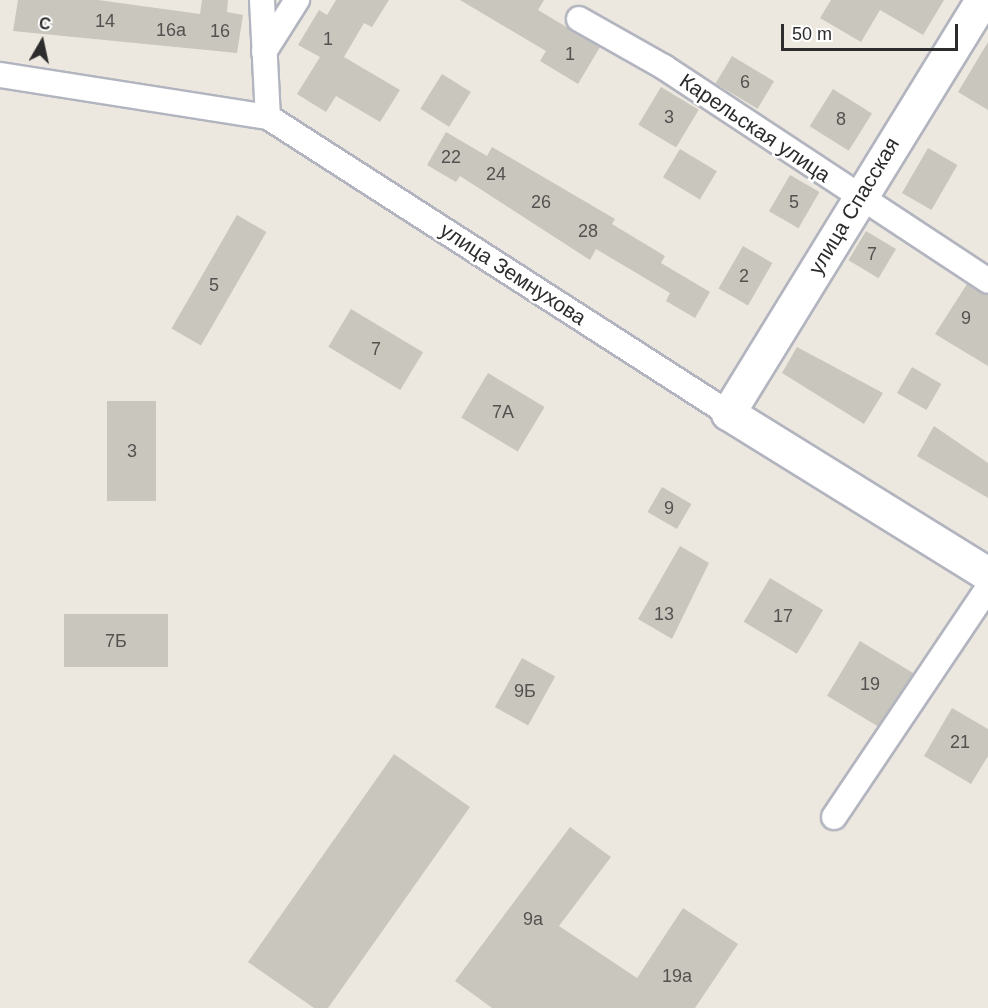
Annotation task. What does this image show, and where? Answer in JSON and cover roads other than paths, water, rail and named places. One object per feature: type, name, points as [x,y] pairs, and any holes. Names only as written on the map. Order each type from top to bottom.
[{"type":"street","points":[[262,0],[268,117]]},
{"type":"street","points":[[264,52],[297,0]]},
{"type":"street","name":"улица Спасская","points":[[728,413],[857,197],[981,3]]},
{"type":"street","name":"Карельская улица","points":[[579,18],[664,67],[857,197],[988,281]]},
{"type":"street","name":"улица Земнухова","points":[[0,75],[268,117],[728,413],[988,574]]},
{"type":"street","points":[[834,818],[988,588]]}]
